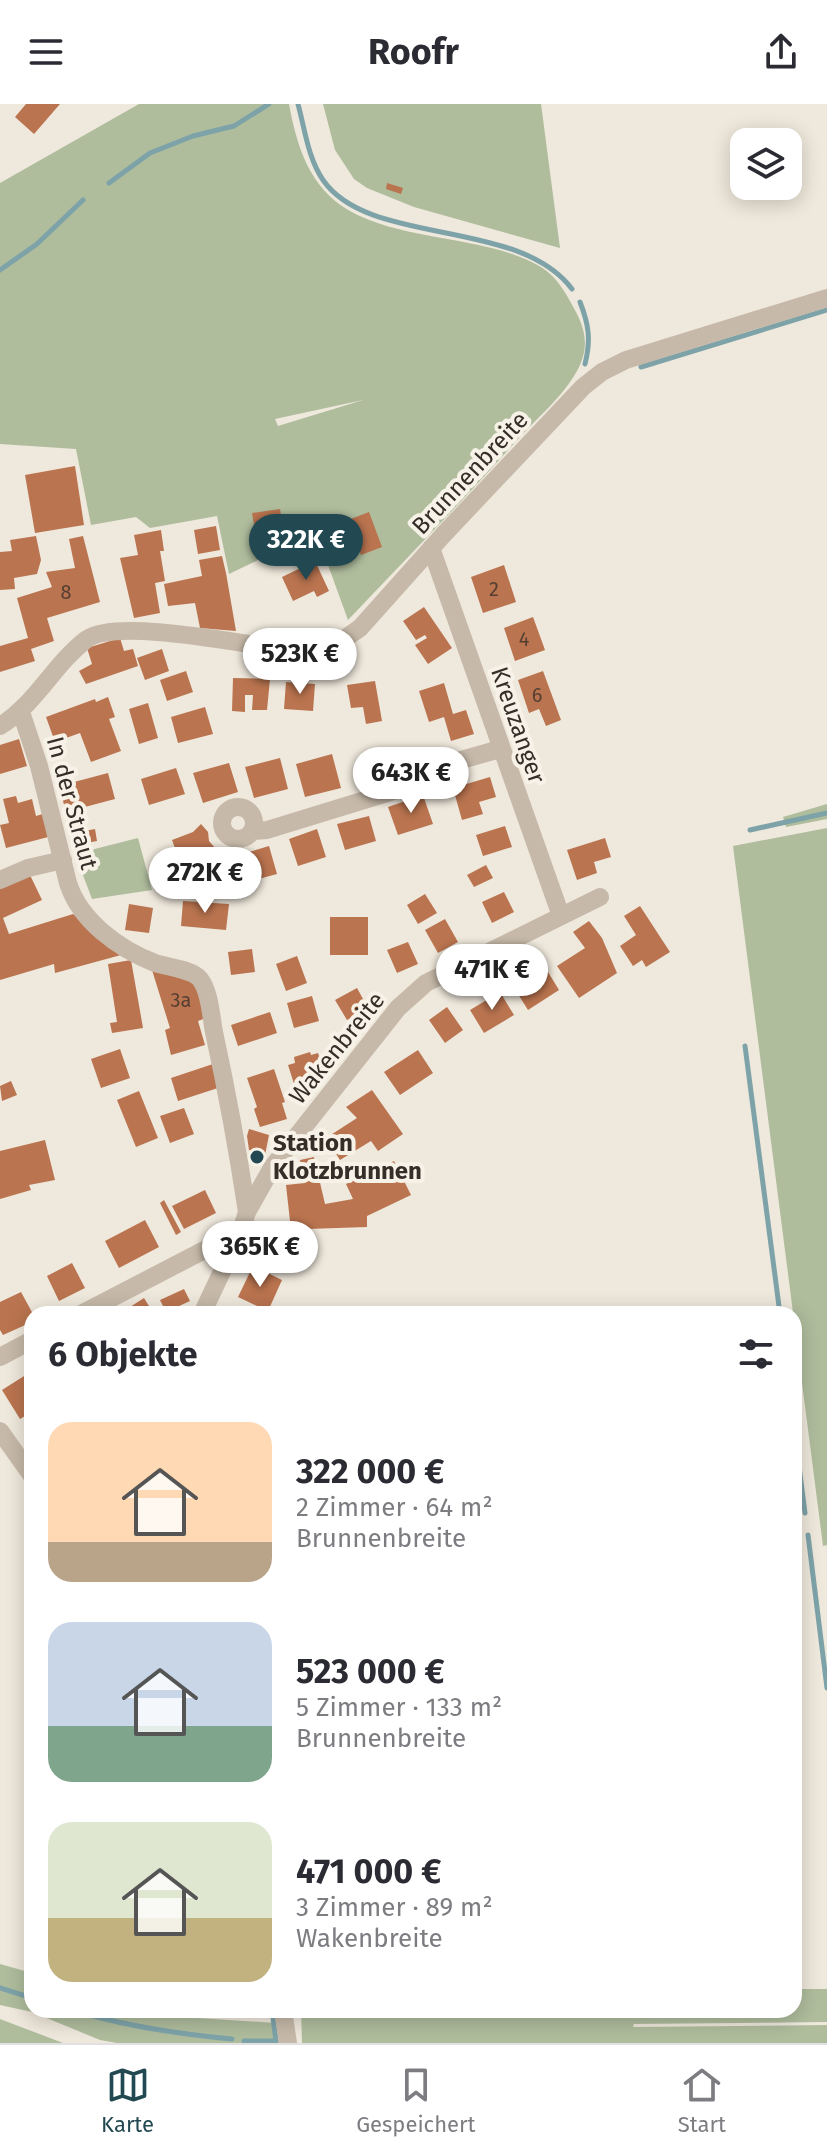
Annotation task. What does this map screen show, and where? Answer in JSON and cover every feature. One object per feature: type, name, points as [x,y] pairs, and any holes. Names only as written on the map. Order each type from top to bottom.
[{"type":"street","name":"Brunnenbreite","points":[[0,726],[21,712],[86,641],[104,632],[133,631],[282,649],[306,650],[337,644],[360,628],[583,387],[602,372],[660,349],[827,298]]},
{"type":"street","name":"Kreuzanger","points":[[431,548],[561,916]]},
{"type":"street","name":"In der Straut","points":[[21,712],[39,766],[73,897],[81,910],[105,933],[135,954],[195,975],[203,984],[218,1047],[247,1212]]},
{"type":"street","points":[[252,831],[267,830],[407,787],[426,770],[500,749]]},
{"type":"street","points":[[0,880],[28,868],[63,860]]},
{"type":"street","name":"Wakenbreite","points":[[206,1306],[247,1212],[273,1166],[398,1008],[426,983],[600,897]]},
{"type":"street","points":[[96,1306],[241,1231]]},
{"type":"street","points":[[0,1357],[24,1344]]},
{"type":"street","points":[[0,1431],[24,1465]]},
{"type":"street","points":[[284,2018],[288,2043]]},
{"type":"green space","points":[[139,104],[289,104],[295,132],[311,172],[339,204],[385,226],[518,256],[553,276],[581,322],[585,337],[582,360],[555,401],[348,620],[316,532],[229,574],[217,516],[150,528],[136,517],[91,525],[76,449],[0,444],[0,183]],"holes":[[[363,400],[278,426],[275,419]]]},
{"type":"green space","points":[[323,104],[541,104],[560,248],[414,207],[367,188],[354,179],[335,150]]},
{"type":"green space","points":[[827,804],[827,819],[786,827],[783,817]]},
{"type":"green space","points":[[827,828],[827,1545],[823,1546],[802,1383],[802,1306],[792,1306],[733,846]]},
{"type":"green space","points":[[138,838],[152,890],[92,899],[75,854]]},
{"type":"green space","points":[[0,1964],[24,1971],[24,2010],[0,2005]]},
{"type":"green space","points":[[802,1989],[827,1989],[827,2022],[634,2024],[633,2027],[827,2025],[827,2043],[302,2043],[301,2018],[802,2018]]},
{"type":"green space","points":[[47,2018],[197,2018],[276,2023],[279,2043],[117,2043],[100,2040]]},
{"type":"green space","points":[[0,2019],[63,2043],[0,2043]]},
{"type":"building","points":[[26,104],[60,104],[34,134],[15,117]]},
{"type":"building","points":[[387,183],[403,188],[401,194],[386,189]]},
{"type":"building","points":[[75,466],[84,525],[35,533],[25,475]]},
{"type":"building","points":[[280,509],[284,532],[256,537],[252,513]]},
{"type":"building","points":[[369,512],[382,547],[361,555],[348,520]]},
{"type":"building","points":[[216,526],[220,550],[198,554],[194,530]]},
{"type":"building","points":[[161,530],[164,551],[160,551],[165,581],[155,583],[160,613],[134,618],[120,558],[138,555],[134,535]]},
{"type":"building","points":[[36,536],[41,560],[37,574],[14,578],[15,589],[0,590],[0,552],[12,551],[10,540]]},
{"type":"building","points":[[83,536],[100,602],[47,618],[54,641],[31,649],[35,661],[0,672],[0,646],[28,638],[17,598],[52,587],[46,572],[75,568],[69,539]]},
{"type":"building","points":[[222,556],[236,631],[200,628],[195,603],[168,606],[164,584],[202,576],[199,560]]},
{"type":"building","points":[[315,561],[329,591],[317,597],[314,591],[293,601],[282,577]]},
{"type":"building","points":[[504,565],[516,602],[483,613],[471,577]]},
{"type":"building","points":[[424,607],[452,648],[428,664],[415,645],[427,638],[425,635],[416,640],[403,621]]},
{"type":"building","points":[[533,617],[545,650],[515,661],[504,628]]},
{"type":"building","points":[[120,638],[124,651],[133,649],[138,666],[86,684],[79,671],[92,664],[87,648]]},
{"type":"building","points":[[162,649],[169,671],[145,680],[137,658]]},
{"type":"building","points":[[186,671],[193,692],[167,701],[160,680]]},
{"type":"building","points":[[543,671],[561,720],[546,726],[539,709],[529,713],[518,680]]},
{"type":"building","points":[[233,678],[270,679],[267,710],[252,710],[253,695],[245,695],[245,712],[232,711]]},
{"type":"building","points":[[375,681],[382,721],[366,724],[363,707],[351,708],[347,685]]},
{"type":"building","points":[[286,682],[315,684],[313,711],[284,709]]},
{"type":"building","points":[[444,683],[453,714],[466,710],[474,734],[451,741],[444,717],[429,722],[419,691]]},
{"type":"building","points":[[108,697],[115,717],[109,719],[121,751],[91,762],[80,733],[55,742],[46,717]]},
{"type":"building","points":[[148,703],[158,738],[139,744],[129,709]]},
{"type":"building","points":[[205,707],[213,734],[178,743],[171,717]]},
{"type":"building","points":[[19,739],[27,766],[0,774],[0,745]]},
{"type":"building","points":[[332,754],[341,788],[305,797],[296,764]]},
{"type":"building","points":[[280,758],[288,789],[254,798],[245,767]]},
{"type":"building","points":[[229,763],[238,792],[203,803],[193,773]]},
{"type":"building","points":[[176,768],[185,794],[149,805],[141,779]]},
{"type":"building","points":[[108,773],[115,799],[66,812],[59,786]]},
{"type":"building","points":[[490,777],[496,797],[479,802],[483,814],[462,820],[453,788]]},
{"type":"building","points":[[423,795],[433,824],[398,835],[388,807]]},
{"type":"building","points":[[16,796],[18,803],[32,799],[36,816],[46,813],[52,836],[6,848],[0,825],[9,823],[3,799]]},
{"type":"building","points":[[369,816],[376,841],[345,850],[337,824]]},
{"type":"building","points":[[201,824],[208,832],[209,841],[216,849],[216,857],[225,871],[221,880],[190,889],[172,840],[193,832]]},
{"type":"building","points":[[505,826],[512,847],[483,856],[476,835]]},
{"type":"building","points":[[95,829],[97,841],[76,845],[74,833]]},
{"type":"building","points":[[317,829],[326,857],[298,866],[289,839]]},
{"type":"building","points":[[605,838],[611,857],[594,862],[597,873],[577,880],[567,850]]},
{"type":"building","points":[[269,846],[277,874],[247,882],[239,855]]},
{"type":"building","points":[[486,865],[493,878],[474,887],[467,875]]},
{"type":"building","points":[[30,875],[42,900],[3,918],[9,934],[73,914],[103,936],[121,955],[55,973],[54,964],[0,980],[0,889]]},
{"type":"building","points":[[504,892],[514,912],[492,923],[482,902]]},
{"type":"building","points":[[425,894],[437,913],[418,924],[407,905]]},
{"type":"building","points":[[183,901],[229,904],[226,930],[181,926]]},
{"type":"building","points":[[129,904],[153,908],[149,933],[125,930]]},
{"type":"building","points":[[640,906],[670,952],[646,967],[642,960],[633,966],[620,946],[636,935],[624,916]]},
{"type":"building","points":[[330,917],[368,917],[368,955],[330,955]]},
{"type":"building","points":[[445,919],[458,942],[438,953],[425,930]]},
{"type":"building","points":[[589,921],[602,938],[617,973],[579,998],[557,966],[585,948],[573,932]]},
{"type":"building","points":[[408,942],[418,964],[397,973],[387,950]]},
{"type":"building","points":[[252,949],[255,972],[231,975],[228,952]]},
{"type":"building","points":[[297,956],[307,983],[286,991],[276,964]]},
{"type":"building","points":[[131,960],[143,1028],[112,1033],[110,1023],[117,1022],[108,964]]},
{"type":"building","points":[[545,967],[559,990],[528,1010],[513,986]]},
{"type":"building","points":[[152,970],[196,983],[206,1018],[198,1021],[205,1045],[171,1055],[165,1030],[170,1028]]},
{"type":"building","points":[[357,988],[368,1008],[347,1020],[335,1000]]},
{"type":"building","points":[[500,992],[514,1015],[484,1033],[470,1010]]},
{"type":"building","points":[[312,996],[319,1021],[294,1028],[287,1003]]},
{"type":"building","points":[[447,1007],[463,1030],[445,1043],[429,1020]]},
{"type":"building","points":[[270,1012],[277,1033],[238,1046],[231,1025]]},
{"type":"building","points":[[120,1049],[130,1078],[101,1088],[91,1059]]},
{"type":"building","points":[[418,1050],[433,1073],[400,1095],[384,1072]]},
{"type":"building","points":[[310,1052],[311,1055],[318,1053],[326,1077],[295,1087],[288,1065],[295,1063],[294,1057]]},
{"type":"building","points":[[213,1064],[221,1087],[178,1101],[171,1078]]},
{"type":"building","points":[[274,1069],[287,1119],[260,1127],[247,1078]]},
{"type":"building","points":[[11,1081],[17,1095],[2,1101],[0,1086]]},
{"type":"building","points":[[372,1090],[403,1134],[378,1151],[371,1141],[340,1160],[326,1138],[357,1118],[346,1107]]},
{"type":"building","points":[[139,1091],[158,1138],[136,1147],[117,1100]]},
{"type":"building","points":[[184,1108],[194,1134],[170,1143],[160,1116]]},
{"type":"building","points":[[249,1129],[269,1135],[265,1155],[249,1150]]},
{"type":"building","points":[[45,1140],[55,1180],[29,1185],[31,1190],[0,1199],[0,1151]]},
{"type":"building","points":[[314,1157],[325,1204],[353,1199],[346,1184],[394,1161],[411,1195],[367,1216],[367,1227],[307,1229],[310,1264],[282,1267],[279,1231],[291,1230],[286,1185],[305,1183],[300,1160]]},
{"type":"building","points":[[205,1190],[216,1213],[184,1229],[172,1206]]},
{"type":"building","points":[[164,1200],[181,1232],[176,1235],[160,1203]]},
{"type":"building","points":[[145,1220],[159,1247],[119,1268],[105,1241]]},
{"type":"building","points":[[72,1263],[85,1288],[59,1301],[47,1276]]},
{"type":"building","points":[[253,1266],[282,1280],[270,1306],[257,1306],[238,1297]]},
{"type":"building","points":[[184,1289],[190,1301],[179,1306],[163,1306],[160,1300]]},
{"type":"building","points":[[21,1292],[29,1306],[24,1306],[24,1326],[3,1335],[0,1330],[0,1302]]},
{"type":"building","points":[[144,1298],[149,1306],[132,1306]]},
{"type":"building","points":[[24,1376],[24,1417],[20,1419],[2,1390]]},
{"type":"waterway","points":[[109,183],[150,153],[193,136],[234,126],[269,104]]},
{"type":"waterway","points":[[298,104],[318,171],[345,201],[374,215],[408,225],[517,251],[548,266],[572,289]]},
{"type":"waterway","points":[[0,270],[37,244],[83,200]]},
{"type":"waterway","points":[[580,302],[588,333],[585,364]]},
{"type":"waterway","points":[[641,367],[827,310]]},
{"type":"waterway","points":[[750,830],[827,813]]},
{"type":"waterway","points":[[745,1046],[779,1306]]},
{"type":"waterway","points":[[802,1490],[805,1513]]},
{"type":"waterway","points":[[808,1535],[827,1688]]},
{"type":"waterway","points":[[0,1988],[24,1996]]},
{"type":"waterway","points":[[100,2018],[151,2029],[232,2039]]},
{"type":"waterway","points":[[244,2041],[276,2041],[273,2018]]},
{"type":"place","name":"Station Klotzbrunnen","points":[[257,1157]]}]
